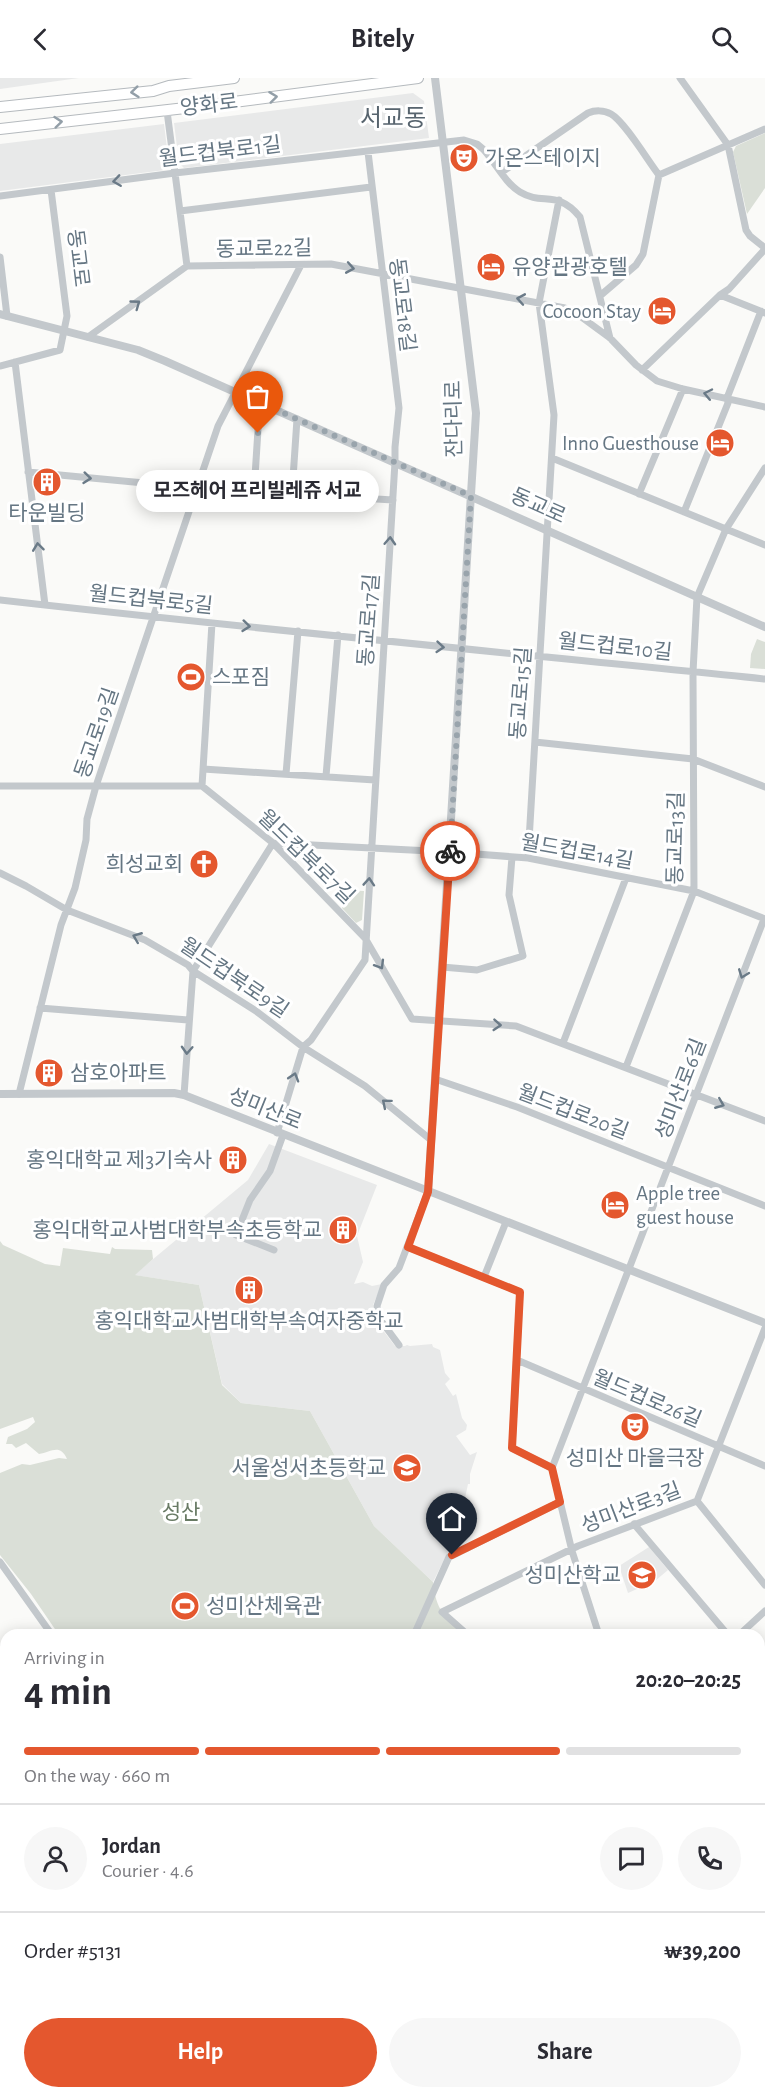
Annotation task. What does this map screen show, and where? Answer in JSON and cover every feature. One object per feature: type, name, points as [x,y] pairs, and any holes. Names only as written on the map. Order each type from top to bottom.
[{"type":"main road","name":"양화로","points":[[0,107],[153,90],[168,82],[234,78]]},
{"type":"main road","name":"양화로","points":[[0,129],[167,111],[418,78]]},
{"type":"street","name":"잔다리로","points":[[428,1192],[476,413],[435,78]]},
{"type":"street","points":[[642,370],[729,289],[765,249],[746,230],[728,145],[681,78]]},
{"type":"street","points":[[167,111],[187,267]]},
{"type":"street","points":[[502,172],[588,113],[599,111],[616,118],[659,175],[643,254],[636,265],[601,295]]},
{"type":"street","points":[[659,175],[765,129]]},
{"type":"street","name":"월드컵북로1길","points":[[0,196],[175,173],[464,140],[477,144],[519,191],[524,194],[559,200]]},
{"type":"street","name":"동교로18길","points":[[368,152],[399,408],[395,462]]},
{"type":"street","points":[[180,211],[371,187]]},
{"type":"street","name":"동교로","points":[[51,190],[67,316],[64,331]]},
{"type":"street","points":[[559,200],[580,217],[610,338]]},
{"type":"street","name":"동교로15길","points":[[528,858],[554,415],[539,303],[559,200]]},
{"type":"street","name":"동교로","points":[[0,257],[4,315],[138,350],[765,627]]},
{"type":"street","name":"동교로22길","points":[[88,338],[187,267],[331,264],[565,308],[610,338],[642,370],[657,381],[765,407]]},
{"type":"street","points":[[235,392],[301,265]]},
{"type":"street","points":[[684,512],[728,403],[727,398],[763,312],[720,295]]},
{"type":"street","points":[[0,366],[60,350],[64,331]]},
{"type":"street","points":[[15,362],[45,605]]},
{"type":"street","points":[[639,494],[683,389]]},
{"type":"street","name":"동교로19길","points":[[19,1094],[61,925],[75,888],[86,840],[87,819],[96,786],[218,426],[235,392]]},
{"type":"street","points":[[254,492],[259,414],[263,404]]},
{"type":"street","points":[[292,493],[297,419]]},
{"type":"street","points":[[552,458],[765,545]]},
{"type":"street","name":"동교로17길","points":[[274,1250],[236,1235],[250,1200],[270,1172],[303,1047],[311,1040],[365,960],[364,938],[395,462]]},
{"type":"street","points":[[697,597],[726,529],[765,468]]},
{"type":"street","points":[[28,472],[197,488],[393,500]]},
{"type":"street","name":"동교로13길","points":[[626,1068],[693,891],[693,672],[697,597]]},
{"type":"street","name":"월드컵북로5길","points":[[0,600],[461,649]]},
{"type":"street","points":[[0,786],[202,786],[212,622]]},
{"type":"street","points":[[286,774],[298,631]]},
{"type":"street","points":[[326,776],[338,635]]},
{"type":"street","name":"월드컵로10길","points":[[461,649],[765,679]]},
{"type":"street","points":[[535,742],[693,759],[765,787]]},
{"type":"street","points":[[203,769],[375,780]]},
{"type":"street","name":"월드컵북로7길","points":[[202,786],[273,843],[364,938],[412,1019],[439,1021]]},
{"type":"street","points":[[184,1095],[193,971],[273,843]]},
{"type":"street","name":"월드컵로14길","points":[[273,843],[528,858],[693,891],[764,919]]},
{"type":"street","points":[[442,967],[477,969],[523,956],[509,895],[512,857]]},
{"type":"street","name":"월드컵북로9길","points":[[0,873],[67,910],[145,940],[188,964],[193,971],[256,1011],[303,1047],[365,1086],[431,1140]]},
{"type":"street","points":[[563,1043],[626,878]]},
{"type":"street","name":"성미산로6길","points":[[552,1468],[764,919]]},
{"type":"street","points":[[40,1008],[188,1020]]},
{"type":"street","points":[[439,1021],[516,1026],[765,1121]]},
{"type":"street","name":"월드컵로20길","points":[[435,1079],[517,1107],[765,1206]]},
{"type":"street","name":"성미산로","points":[[0,1094],[184,1095],[765,1323]]},
{"type":"street","points":[[399,1346],[378,1317],[377,1306],[384,1285],[399,1268],[428,1192]]},
{"type":"street","points":[[484,1277],[506,1222]]},
{"type":"street","points":[[408,1247],[520,1292],[512,1448],[552,1468],[572,1551],[596,1629]]},
{"type":"street","name":"성미산로3길","points":[[461,1629],[442,1612],[572,1551],[578,1546],[697,1501],[765,1329]]},
{"type":"street","name":"월드컵로26길","points":[[517,1360],[718,1448],[765,1466]]},
{"type":"street","points":[[697,1501],[765,1585]]},
{"type":"street","points":[[417,1629],[449,1557],[560,1502]]},
{"type":"street","points":[[634,1524],[723,1629]]},
{"type":"street","points":[[0,1562],[48,1629]]},
{"type":"street","points":[[746,1629],[765,1611]]},
{"type":"shaded area","points":[[0,78],[79,78],[0,89]]},
{"type":"shaded area","points":[[413,93],[424,101],[429,138],[184,168],[179,163],[174,123]]},
{"type":"shaded area","points":[[164,124],[169,165],[165,170],[0,191],[0,144]]},
{"type":"shaded area","points":[[269,1144],[377,1185],[357,1236],[363,1262],[354,1284],[363,1282],[372,1286],[382,1284],[373,1305],[375,1320],[395,1346],[432,1344],[440,1350],[445,1373],[450,1379],[445,1384],[453,1396],[456,1394],[462,1418],[467,1425],[466,1430],[456,1436],[470,1455],[477,1452],[464,1503],[471,1521],[465,1522],[457,1548],[447,1554],[433,1582],[374,1526],[310,1411],[241,1403],[222,1384],[199,1285],[134,1275],[248,1180]]},
{"type":"shaded area","name":"성미산학교","points":[[649,1547],[668,1570],[655,1581],[628,1593],[619,1566]]},
{"type":"green space","points":[[765,133],[765,188],[747,214],[733,152],[736,146]]},
{"type":"green space","points":[[757,639],[765,642],[765,669],[750,668],[751,654]]},
{"type":"green space","points":[[343,890],[364,891],[362,920],[356,923],[342,908]]},
{"type":"green space","name":"성산","points":[[0,1241],[3,1245],[45,1264],[60,1266],[63,1248],[110,1254],[112,1247],[152,1250],[153,1259],[135,1275],[199,1285],[222,1385],[241,1403],[310,1411],[374,1526],[433,1582],[436,1600],[442,1612],[458,1629],[55,1629],[0,1555],[0,1473],[22,1464],[30,1465],[59,1458],[67,1459],[58,1450],[39,1454],[26,1443],[16,1448],[12,1444],[6,1444],[8,1437],[27,1429],[35,1422],[33,1417],[0,1429]]},
{"type":"way so far","points":[[258,433],[259,414],[263,404],[471,496],[450,851]]},
{"type":"place","name":"가온스테이지","points":[[464,158]]},
{"type":"place","name":"유양관광호텔","points":[[491,267]]},
{"type":"place","name":"Cocoon Stay","points":[[662,311]]},
{"type":"place","name":"모즈헤어 프리빌레쥬 서교","points":[[258,433]]},
{"type":"place","name":"Inno Guesthouse","points":[[720,443]]},
{"type":"place","name":"타운빌딩","points":[[47,482]]},
{"type":"place","name":"스포짐","points":[[191,677]]},
{"type":"place","name":"희성교회","points":[[204,864]]},
{"type":"place","name":"삼호아파트","points":[[49,1073]]},
{"type":"place","name":"홍익대학교 제3기숙사","points":[[233,1160]]},
{"type":"place","name":"Apple tree guest house","points":[[615,1205]]},
{"type":"place","name":"홍익대학교사범대학부속초등학교","points":[[343,1230]]},
{"type":"place","name":"홍익대학교사범대학부속여자중학교","points":[[249,1290]]},
{"type":"place","name":"성미산 마을극장","points":[[635,1427]]},
{"type":"place","name":"서울성서초등학교","points":[[407,1468]]},
{"type":"place","name":"성미산학교","points":[[642,1575]]},
{"type":"place","name":"성미산체육관","points":[[185,1606]]},
{"type":"district","name":"서교동","points":[[393,119]]},
{"type":"route","points":[[450,851],[428,1192],[408,1247],[520,1292],[512,1448],[552,1468],[560,1502],[452,1555]]}]
